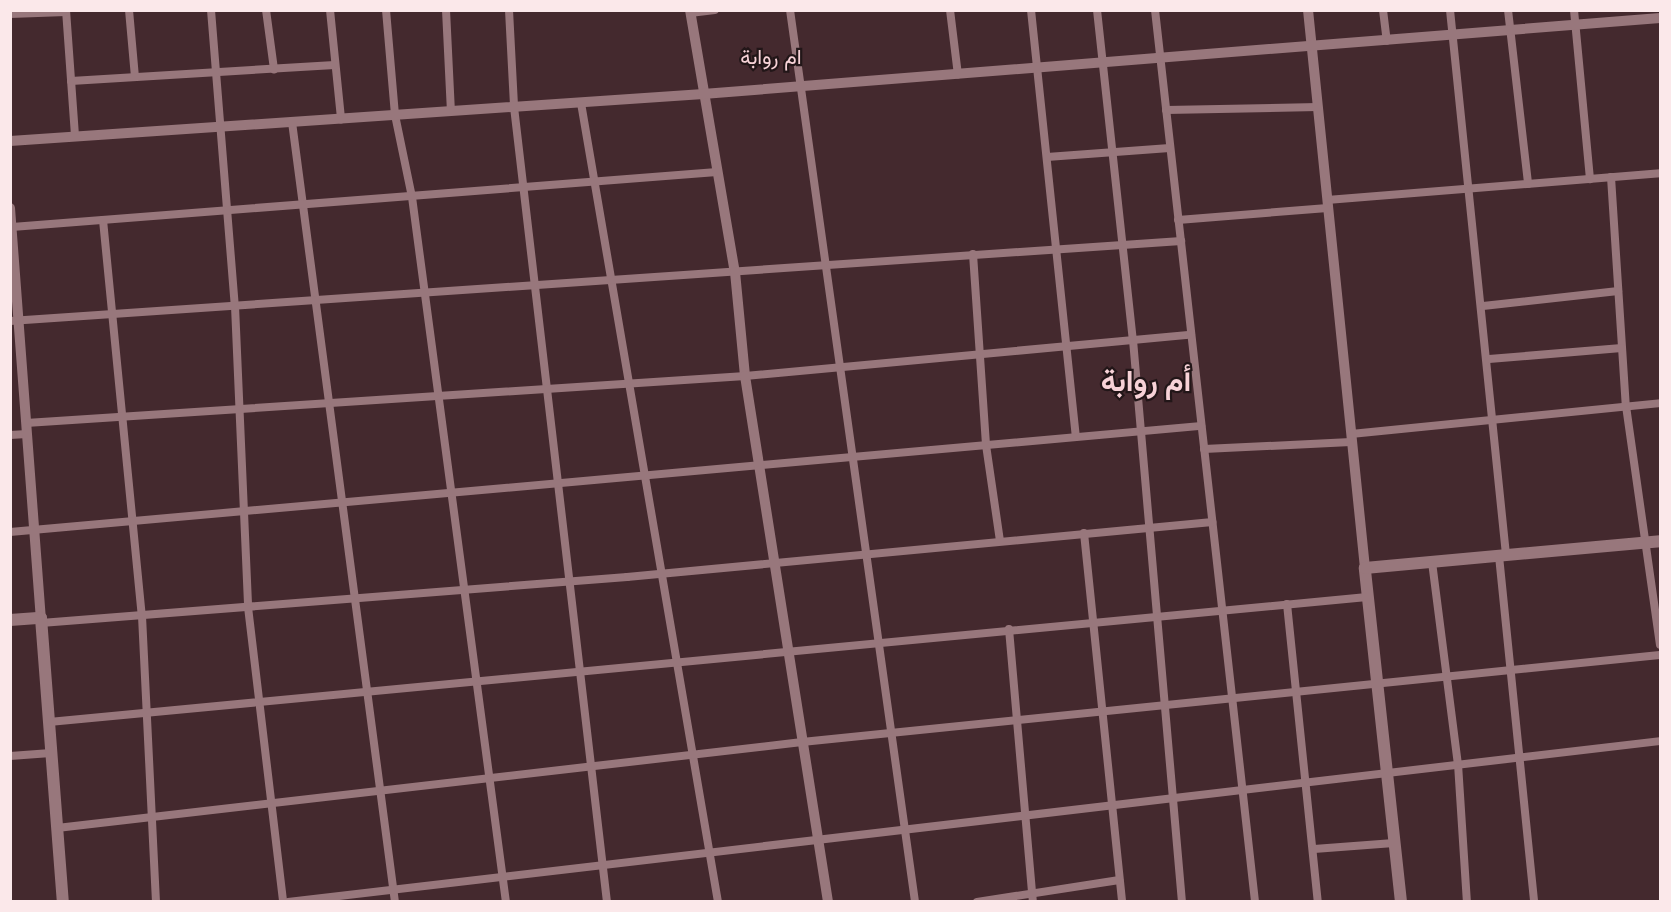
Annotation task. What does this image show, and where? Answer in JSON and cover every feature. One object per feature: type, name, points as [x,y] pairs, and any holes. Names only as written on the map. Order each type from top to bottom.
[{"type":"main road","points":[[1401,902],[1365,568],[1660,541]]},
{"type":"main road","points":[[10,620],[41,621],[63,902]]},
{"type":"street","points":[[129,10],[135,77]]},
{"type":"street","points":[[211,10],[235,306],[248,607],[258,701],[274,803],[283,902]]},
{"type":"street","points":[[266,10],[274,69]]},
{"type":"street","points":[[330,10],[341,119]]},
{"type":"street","points":[[386,10],[395,115],[412,197],[450,493],[492,778],[506,902]]},
{"type":"street","points":[[446,10],[451,111]]},
{"type":"street","points":[[509,10],[514,107],[538,285],[547,389],[580,669],[594,766],[607,902]]},
{"type":"street","points":[[715,10],[690,12],[735,272],[745,376],[828,902]]},
{"type":"street","points":[[790,10],[915,902]]},
{"type":"street","points":[[950,10],[958,75]]},
{"type":"street","points":[[1031,10],[1076,437]]},
{"type":"street","points":[[1097,10],[1124,245],[1142,431],[1148,528],[1182,902]]},
{"type":"street","points":[[1155,10],[1255,902]]},
{"type":"street","points":[[1308,10],[1365,568]]},
{"type":"street","points":[[1383,10],[1387,41]]},
{"type":"street","points":[[1450,10],[1496,420],[1503,555],[1534,902]]},
{"type":"street","points":[[1508,10],[1508,31],[1528,184]]},
{"type":"street","points":[[1574,10],[1590,179]]},
{"type":"street","points":[[10,14],[66,11],[75,137]]},
{"type":"street","points":[[10,141],[581,103],[1312,48],[1575,25],[1618,16],[1660,18]]},
{"type":"street","points":[[71,81],[336,65]]},
{"type":"street","points":[[581,103],[609,280],[648,476],[676,660],[718,902]]},
{"type":"street","points":[[1166,110],[1318,107]]},
{"type":"street","points":[[292,122],[396,902]]},
{"type":"street","points":[[1047,157],[1170,148]]},
{"type":"street","points":[[12,227],[525,189],[717,172]]},
{"type":"street","points":[[1178,220],[1470,189],[1660,173]]},
{"type":"street","points":[[1611,177],[1626,406],[1660,645]]},
{"type":"street","points":[[10,208],[15,321],[41,621],[142,616],[570,582],[866,552],[1212,522]]},
{"type":"street","points":[[103,220],[142,616],[154,817],[156,902]]},
{"type":"street","points":[[15,321],[735,272],[826,262],[1181,241]]},
{"type":"street","points":[[973,254],[983,354],[986,445],[999,541]]},
{"type":"street","points":[[1483,306],[1618,291]]},
{"type":"street","points":[[10,435],[26,428],[124,417],[745,376],[1191,335]]},
{"type":"street","points":[[1489,359],[1622,348]]},
{"type":"street","points":[[1204,449],[1351,438],[1660,403]]},
{"type":"street","points":[[10,532],[1201,426]]},
{"type":"street","points":[[1084,534],[1122,902]]},
{"type":"street","points":[[1432,562],[1458,764],[1467,902]]},
{"type":"street","points":[[49,722],[879,640],[1367,597]]},
{"type":"street","points":[[1287,604],[1299,689],[1318,902]]},
{"type":"street","points":[[1009,629],[1032,898]]},
{"type":"street","points":[[57,828],[891,732],[1376,681],[1660,655]]},
{"type":"street","points":[[288,902],[818,842],[1386,772],[1660,741]]},
{"type":"street","points":[[10,756],[51,753]]},
{"type":"street","points":[[1314,849],[1394,843]]},
{"type":"street","points":[[977,902],[1032,898],[1119,880]]},
{"type":"district","name":"ام روابة","points":[[771,57]]},
{"type":"district","name":"أم روابة","points":[[1146,380]]}]
